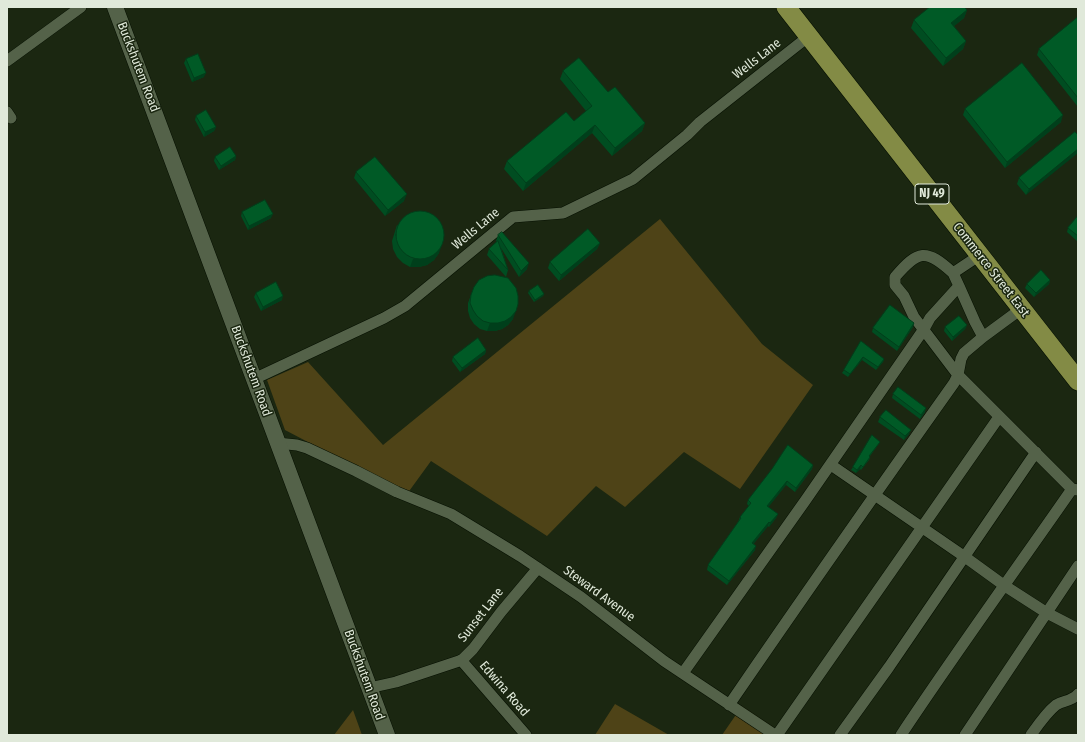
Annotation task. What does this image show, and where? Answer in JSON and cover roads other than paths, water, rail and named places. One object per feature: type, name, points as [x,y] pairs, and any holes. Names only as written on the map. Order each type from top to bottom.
[{"type":"highway","name":"Commerce Street East","points":[[786,7],[1078,381]]},
{"type":"main road","name":"Buckshutem Road","points":[[115,7],[387,735]]},
{"type":"street","points":[[7,61],[81,7]]},
{"type":"street","name":"Wells Lane","points":[[254,379],[384,318],[405,306],[512,217],[563,213],[633,179],[706,117],[809,36]]},
{"type":"street","points":[[901,735],[932,688],[1075,489],[999,417],[958,375],[914,317],[904,296],[895,284],[895,277],[907,263],[918,256],[928,255],[940,261],[953,273],[983,337]]},
{"type":"street","points":[[953,273],[980,255]]},
{"type":"street","points":[[684,673],[830,465],[924,329],[930,318],[959,286]]},
{"type":"street","points":[[729,705],[825,565],[954,383],[958,375],[961,359],[964,353],[1021,309]]},
{"type":"street","points":[[776,735],[999,417]]},
{"type":"street","name":"Steward Avenue","points":[[277,443],[297,445],[307,448],[397,492],[415,498],[451,514],[581,596],[664,661],[776,735]]},
{"type":"street","points":[[840,735],[965,557],[1036,452]]},
{"type":"street","points":[[830,465],[1005,586],[1047,613],[1078,629]]},
{"type":"street","points":[[965,735],[1078,566]]},
{"type":"street","name":"Sunset Lane","points":[[369,688],[396,682],[461,660],[473,650],[501,612],[538,568]]},
{"type":"street","name":"Edwina Road","points":[[461,660],[526,735]]},
{"type":"street","points":[[1031,735],[1041,721],[1057,704],[1076,698]]}]
